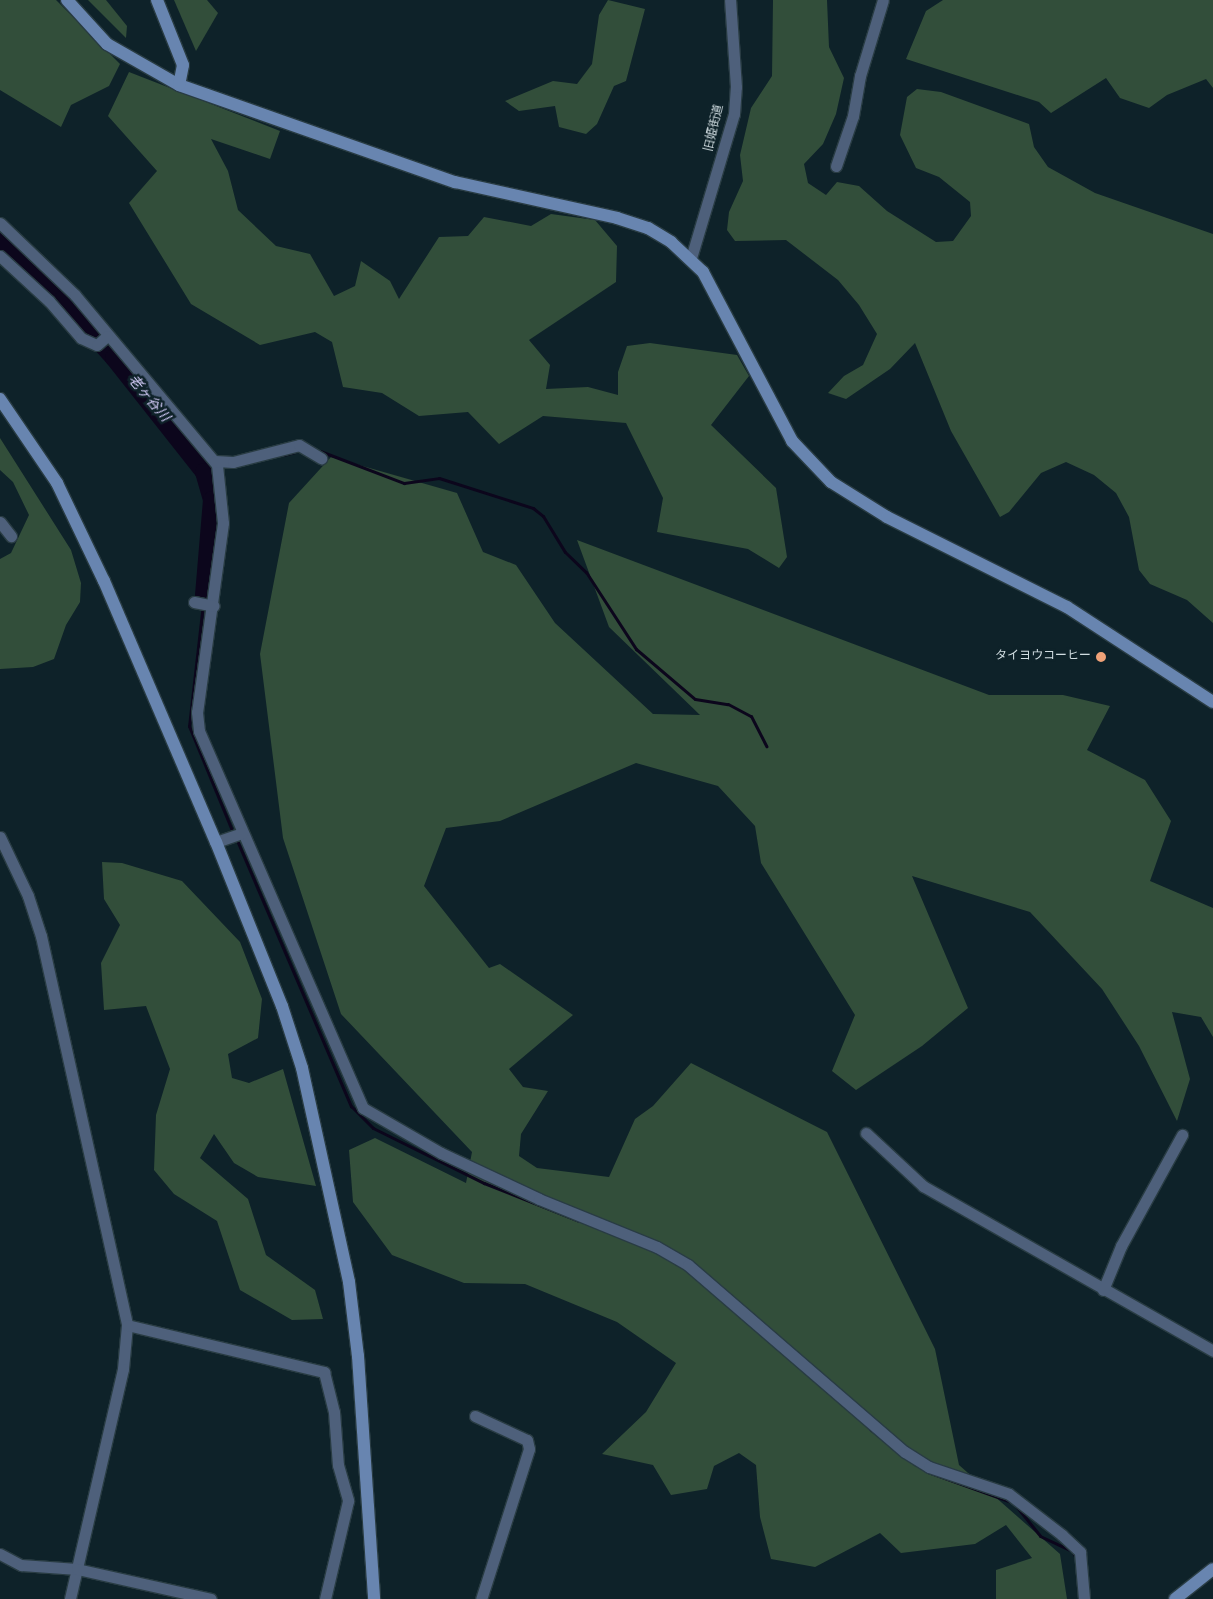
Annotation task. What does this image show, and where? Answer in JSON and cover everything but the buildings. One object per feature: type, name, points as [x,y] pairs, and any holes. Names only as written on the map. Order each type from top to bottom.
[{"type":"street","points":[[67,0],[108,44],[179,85],[455,182],[648,228],[691,258],[730,317],[792,441],[831,482],[887,517],[1067,607],[1213,702]]},
{"type":"street","points":[[157,0],[184,65],[179,85]]},
{"type":"street","name":"旧姫街道","points":[[691,258],[734,114],[736,87],[730,0]]},
{"type":"street","points":[[836,166],[853,116],[860,76],[883,0]]},
{"type":"street","points":[[0,223],[75,296],[217,466],[223,523],[214,606],[197,712],[199,731],[240,834],[363,1108],[441,1153],[539,1199],[657,1247],[688,1265],[904,1452],[929,1467],[1009,1494],[1055,1529],[1080,1552],[1084,1599]]},
{"type":"street","points":[[0,256],[92,346],[107,336]]},
{"type":"street","points":[[0,399],[58,483],[221,840],[282,1006],[302,1068],[331,1190],[358,1356],[374,1599]]},
{"type":"street","points":[[217,466],[299,445],[322,458]]},
{"type":"street","points":[[0,522],[11,536]]},
{"type":"street","points":[[194,602],[214,606]]},
{"type":"street","points":[[221,840],[240,834]]},
{"type":"street","points":[[0,837],[28,896],[41,936],[128,1325],[125,1360],[70,1599]]},
{"type":"street","points":[[866,1133],[923,1186],[1213,1351]]},
{"type":"street","points":[[1103,1290],[1121,1246],[1182,1135]]},
{"type":"street","points":[[128,1325],[324,1372],[334,1412],[338,1465],[348,1500],[325,1599]]},
{"type":"street","points":[[475,1416],[527,1440],[529,1449],[480,1599]]},
{"type":"street","points":[[0,1554],[21,1565],[77,1569],[211,1599]]},
{"type":"street","points":[[1175,1599],[1213,1569]]},
{"type":"green space","points":[[0,0],[56,0],[120,64],[109,86],[71,105],[61,127],[0,90]]},
{"type":"green space","points":[[88,0],[106,0],[127,26],[126,38]]},
{"type":"green space","points":[[174,0],[207,0],[218,13],[196,51]]},
{"type":"green space","points":[[608,0],[645,9],[626,81],[614,86],[597,124],[586,134],[559,127],[555,106],[519,111],[505,101],[553,81],[577,84],[592,64],[599,15]]},
{"type":"green space","points":[[773,0],[827,0],[829,47],[844,78],[836,114],[823,144],[804,164],[808,183],[826,195],[837,182],[859,186],[887,211],[936,242],[953,241],[971,216],[970,202],[939,177],[916,168],[900,135],[907,97],[917,89],[941,92],[1029,124],[1034,147],[1048,167],[1095,193],[1213,234],[1213,623],[1187,600],[1150,584],[1139,570],[1129,517],[1116,493],[1094,475],[1066,462],[1041,473],[1009,512],[1000,517],[951,431],[915,343],[890,369],[846,399],[828,393],[844,376],[863,365],[877,334],[859,305],[838,280],[786,240],[735,241],[727,230],[729,212],[743,181],[740,155],[751,108],[772,76]]},
{"type":"green space","points":[[943,0],[1213,0],[1213,88],[1206,79],[1167,95],[1149,108],[1120,98],[1106,78],[1051,113],[1039,102],[906,59],[926,11]]},
{"type":"green space","points":[[129,72],[280,131],[270,159],[211,139],[228,171],[238,210],[276,246],[310,254],[334,296],[355,286],[361,261],[390,281],[399,299],[439,237],[468,236],[484,217],[531,226],[551,214],[595,220],[617,246],[616,282],[529,340],[550,365],[546,389],[588,387],[618,395],[618,372],[627,346],[650,343],[737,355],[749,376],[711,425],[776,488],[787,557],[779,568],[748,549],[657,532],[663,498],[626,423],[543,416],[499,444],[468,412],[419,416],[382,393],[343,387],[332,342],[315,332],[260,345],[191,304],[129,203],[157,171],[108,116]]},
{"type":"green space","points":[[0,438],[71,550],[81,583],[80,602],[66,625],[54,659],[33,667],[0,669],[0,559],[11,553],[29,515],[13,482],[0,470]]},
{"type":"green space","points":[[331,457],[457,493],[483,552],[516,565],[555,623],[653,714],[700,715],[609,627],[577,540],[989,695],[1063,695],[1110,706],[1087,750],[1145,780],[1171,821],[1150,881],[1213,908],[1213,1037],[1201,1017],[1172,1012],[1190,1079],[1177,1121],[1139,1046],[1102,989],[1030,912],[912,876],[968,1008],[922,1046],[856,1090],[832,1071],[855,1015],[761,863],[755,826],[718,786],[636,763],[500,821],[446,828],[424,886],[489,968],[500,964],[573,1015],[509,1069],[523,1087],[548,1091],[521,1134],[519,1156],[537,1168],[609,1177],[635,1119],[653,1106],[691,1063],[827,1132],[935,1349],[959,1465],[1060,1554],[1067,1599],[996,1599],[996,1570],[1032,1558],[1006,1525],[975,1544],[901,1553],[880,1533],[815,1567],[771,1559],[760,1517],[756,1465],[739,1453],[714,1466],[707,1489],[671,1495],[653,1465],[602,1454],[646,1412],[676,1363],[617,1322],[525,1284],[464,1283],[392,1255],[353,1202],[349,1150],[375,1138],[466,1183],[472,1152],[341,1014],[283,838],[260,654],[289,503]]},
{"type":"green space","points":[[102,862],[122,863],[182,881],[240,942],[262,999],[258,1038],[228,1054],[232,1078],[249,1083],[283,1069],[316,1186],[258,1177],[234,1163],[214,1134],[200,1158],[248,1199],[266,1255],[315,1290],[323,1319],[292,1320],[240,1290],[217,1221],[174,1194],[154,1170],[156,1115],[170,1069],[146,1006],[104,1010],[101,963],[120,925],[104,899]]},
{"type":"waterway","name":"老ヶ谷川","points":[[0,241],[62,300],[114,358],[204,472],[212,500],[204,595]]},
{"type":"waterway","points":[[320,451],[404,483],[439,478],[533,508],[543,516],[565,552],[586,572],[636,649],[695,699],[728,704],[751,716],[766,746]]},
{"type":"waterway","points":[[283,455],[295,452]]},
{"type":"waterway","points":[[204,472],[214,470]]},
{"type":"waterway","points":[[204,595],[189,726],[233,833]]},
{"type":"waterway","points":[[236,838],[351,1106],[373,1128],[484,1183],[579,1221]]},
{"type":"waterway","points":[[870,1429],[916,1465]]},
{"type":"waterway","points":[[928,1472],[1011,1502]]},
{"type":"waterway","points":[[1016,1506],[1040,1536],[1072,1551],[1077,1559]]},
{"type":"place","name":"タイヨウコーヒー","points":[[1101,657]]}]
